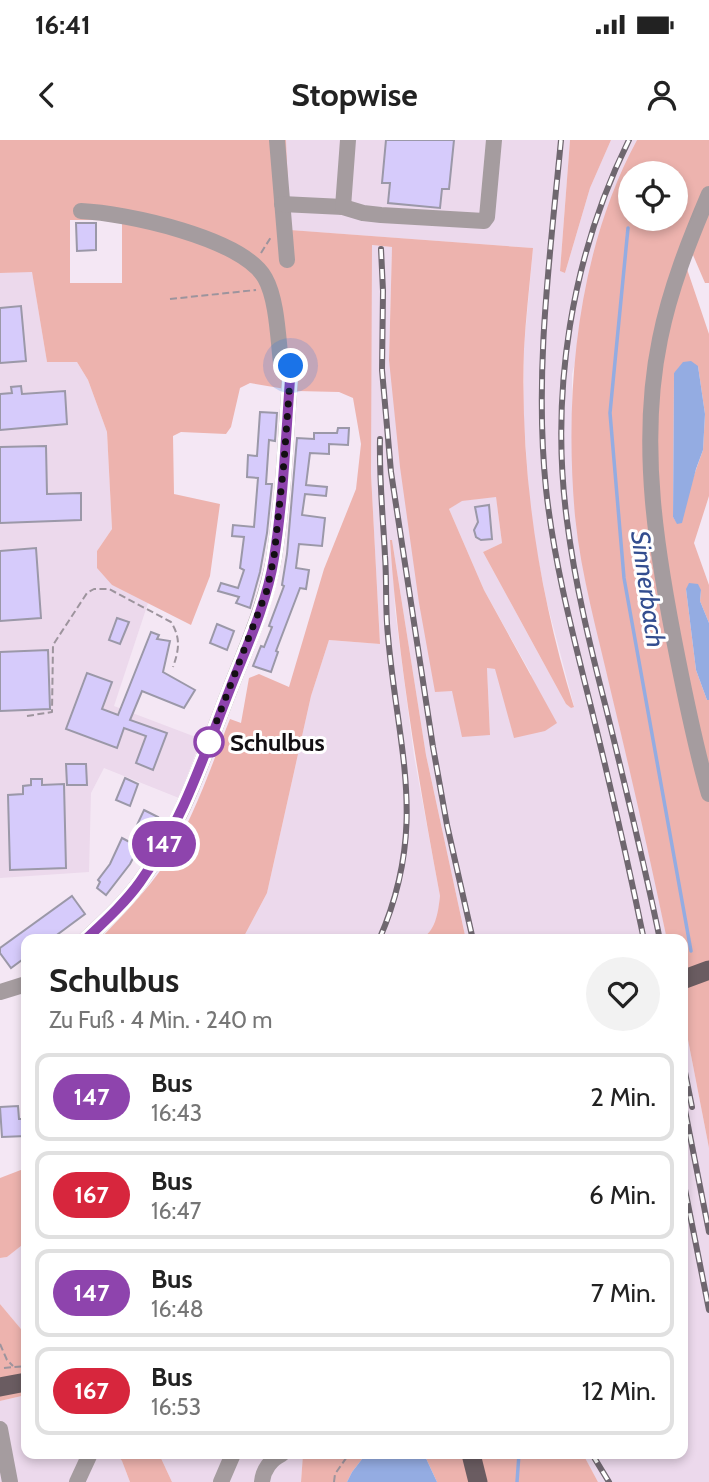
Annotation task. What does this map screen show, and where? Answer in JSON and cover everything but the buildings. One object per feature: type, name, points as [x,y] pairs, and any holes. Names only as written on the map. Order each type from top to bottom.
[{"type":"main road","points":[[2,1377],[21,1381]]},
{"type":"main road","points":[[472,1459],[478,1482]]},
{"type":"main road","points":[[482,1459],[488,1482]]},
{"type":"street","points":[[277,140],[287,260]]},
{"type":"street","points":[[343,207],[348,140]]},
{"type":"street","points":[[282,204],[343,207],[363,214],[484,220],[487,217],[494,140]]},
{"type":"street","points":[[709,194],[684,250],[659,340],[651,404],[651,483],[660,575],[697,753],[709,794]]},
{"type":"street","points":[[81,211],[136,218],[231,249],[254,263],[265,278],[271,293],[281,363],[291,366],[274,557],[267,590],[250,639],[190,789],[162,849],[139,884],[91,934]]},
{"type":"street","points":[[0,992],[21,986]]},
{"type":"street","points":[[0,1429],[10,1482]]},
{"type":"street","points":[[77,1482],[88,1459]]},
{"type":"street","points":[[221,1482],[231,1459]]},
{"type":"street","points":[[262,1482],[262,1474],[273,1459]]},
{"type":"path","points":[[170,299],[251,290],[271,293]]},
{"type":"path","points":[[27,716],[52,712],[53,645],[87,593],[94,589],[109,589],[171,622],[179,642],[173,667]]},
{"type":"path","points":[[0,1344],[7,1360],[13,1366],[21,1366]]},
{"type":"path","points":[[2,1377],[13,1366]]},
{"type":"path","points":[[334,1482],[335,1474],[346,1459]]},
{"type":"shaded area","points":[[0,140],[286,140],[290,230],[533,248],[524,349],[525,440],[529,485],[541,575],[574,707],[566,704],[483,552],[502,543],[496,497],[462,501],[449,509],[484,590],[557,723],[545,731],[514,738],[495,669],[487,668],[490,735],[462,737],[452,691],[435,692],[419,603],[400,467],[389,360],[392,247],[372,245],[371,474],[380,644],[329,640],[311,696],[267,893],[245,934],[105,934],[151,883],[176,845],[201,792],[230,719],[241,723],[249,678],[259,674],[289,687],[324,569],[356,489],[361,444],[353,398],[339,392],[297,391],[250,383],[240,388],[231,427],[226,434],[181,432],[173,436],[174,494],[220,504],[210,576],[191,625],[112,585],[97,568],[97,551],[112,529],[107,432],[88,380],[77,362],[47,362],[32,272],[0,273]],"holes":[[[70,220],[122,220],[122,283],[70,283]]]},
{"type":"shaded area","points":[[286,140],[570,140],[560,271],[565,273],[590,188],[611,140],[637,140],[629,161],[618,161],[618,204],[572,374],[572,455],[576,517],[586,584],[650,854],[666,934],[465,934],[426,755],[392,540],[395,610],[414,756],[440,896],[438,916],[429,934],[245,934],[267,893],[311,696],[329,640],[380,644],[371,474],[371,245],[392,247],[389,360],[452,691],[490,734],[487,668],[496,669],[514,737],[531,674],[484,590],[449,509],[461,501],[496,496],[502,543],[483,552],[566,704],[571,708],[574,706],[547,603],[531,523],[524,422],[524,347],[533,248],[289,230]]},
{"type":"shaded area","points":[[570,140],[611,140],[590,188],[565,273],[560,271]]},
{"type":"shaded area","points":[[637,140],[709,140],[709,283],[705,283],[693,255],[686,266],[709,334],[709,496],[694,543],[709,585],[709,623],[700,601],[701,590],[686,589],[696,670],[709,700],[709,1148],[688,1040],[688,934],[666,934],[578,538],[572,469],[572,421],[579,323],[600,228],[618,181],[618,231],[688,231],[688,161],[627,161]],"holes":[[[698,366],[705,414],[703,450],[677,523],[673,517],[674,373]]]},
{"type":"shaded area","points":[[32,271],[47,362],[77,362],[88,380],[107,432],[112,529],[97,551],[112,585],[148,603],[114,706],[201,739],[179,798],[104,768],[91,793],[89,872],[0,878],[0,273]]},
{"type":"shaded area","points":[[390,540],[426,755],[465,934],[427,934],[437,915],[440,896],[398,630]]},
{"type":"shaded area","points":[[688,1040],[709,1148],[709,1482],[598,1482],[586,1459],[688,1459]]},
{"type":"shaded area","points":[[21,1170],[21,1246],[7,1257],[0,1258],[0,1178]]},
{"type":"shaded area","points":[[21,1246],[21,1329],[0,1304],[0,1258],[7,1257]]},
{"type":"shaded area","points":[[0,1304],[21,1329],[21,1396],[0,1401]]},
{"type":"shaded area","points":[[21,1396],[21,1459],[121,1459],[130,1482],[0,1482],[0,1401]]},
{"type":"shaded area","points":[[121,1459],[161,1459],[172,1482],[130,1482]]},
{"type":"shaded area","points":[[161,1459],[303,1459],[301,1482],[172,1482]]},
{"type":"shaded area","points":[[303,1459],[362,1459],[347,1482],[301,1482]]},
{"type":"shaded area","points":[[426,1459],[586,1459],[598,1482],[437,1482]]},
{"type":"water","points":[[691,361],[698,366],[705,414],[703,450],[682,523],[677,524],[673,517],[674,373],[683,362]]},
{"type":"water","points":[[689,583],[698,584],[701,590],[700,601],[709,623],[709,700],[696,670],[686,589]]},
{"type":"water","points":[[362,1459],[426,1459],[437,1482],[347,1482]]},
{"type":"waterway","name":"Sinnerbach","points":[[628,231],[610,413],[624,578],[688,934]]},
{"type":"waterway","name":"Sinnerbach","points":[[688,934],[691,951]]},
{"type":"waterway","name":"Sinnerbach","points":[[517,1482],[519,1459]]},
{"type":"railway","points":[[561,140],[548,271],[543,358],[546,489],[565,599],[643,934]]},
{"type":"railway","points":[[629,140],[592,231],[579,278],[564,375],[562,472],[570,545],[584,615],[659,934]]},
{"type":"railway","points":[[381,249],[382,370],[391,472],[433,747],[472,934]]},
{"type":"railway","points":[[380,439],[387,626],[406,788],[403,861],[394,899],[381,934]]},
{"type":"railway","points":[[688,1087],[692,1107]]},
{"type":"railway","points":[[688,1125],[709,1232]]},
{"type":"railway","points":[[688,1204],[709,1310]]},
{"type":"railway","points":[[595,1459],[609,1482]]},
{"type":"bus line","name":"147","points":[[91,934],[139,884],[162,849],[190,789],[250,639],[267,590],[274,557],[291,366]]},
{"type":"place","name":"Schulbus","points":[[209,742]]},
{"type":"route","points":[[209,742],[206,749],[250,639],[271,574],[284,462],[291,366]]}]
